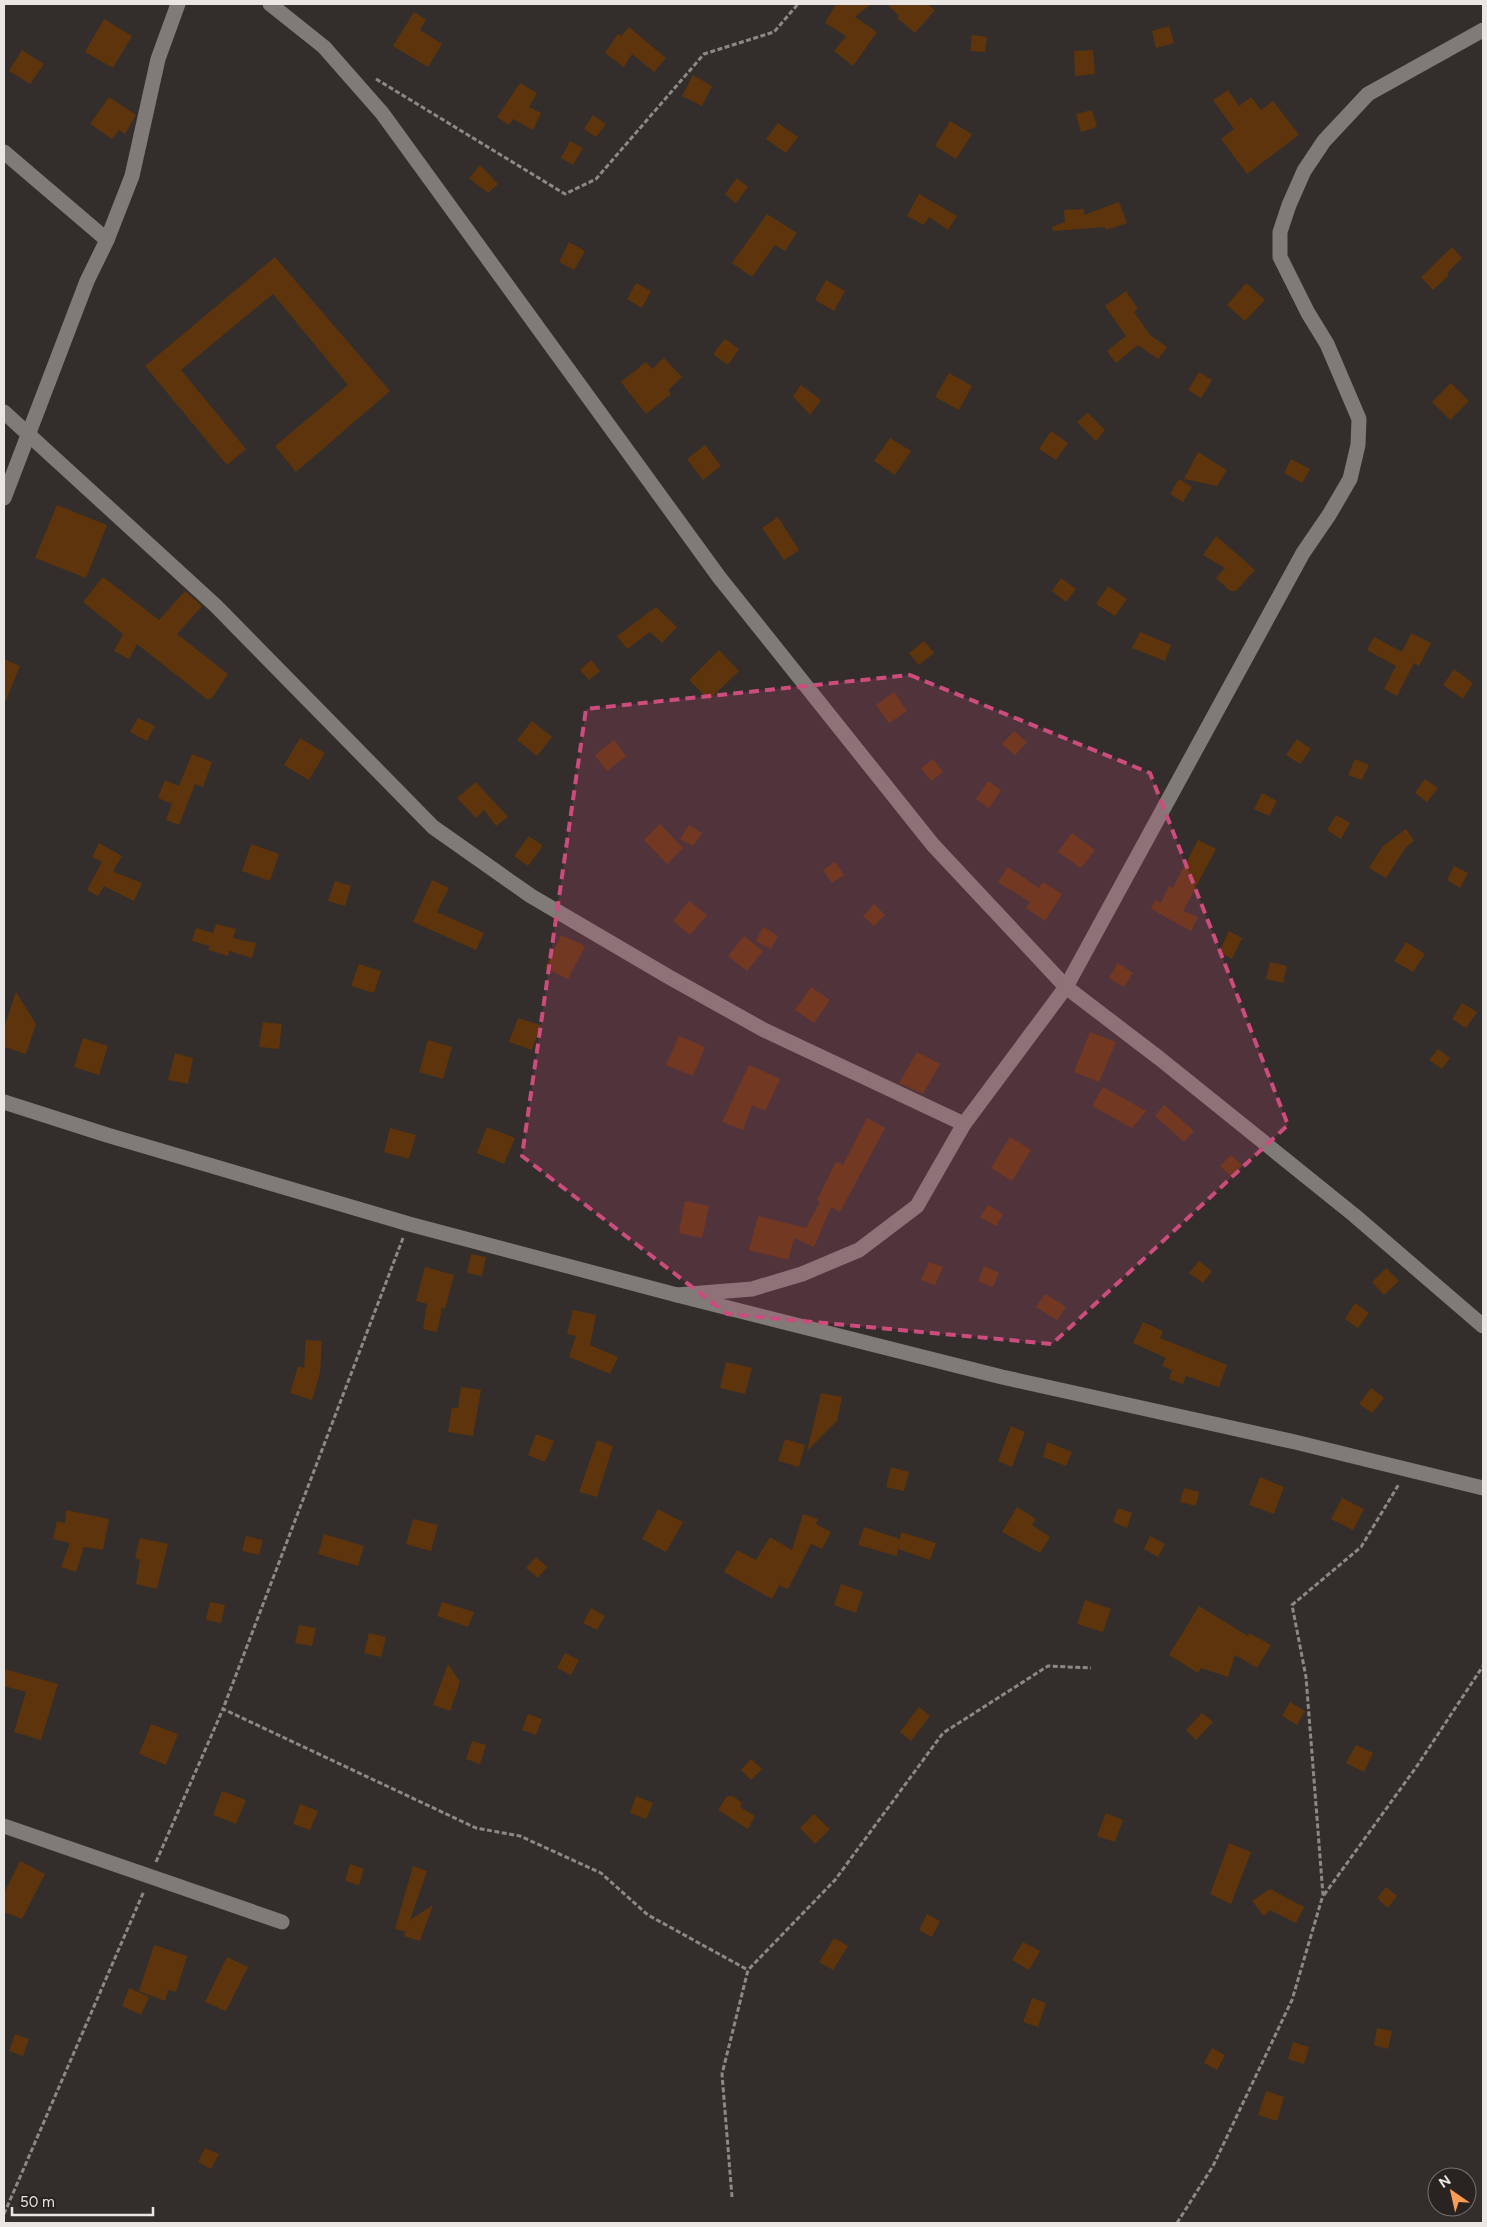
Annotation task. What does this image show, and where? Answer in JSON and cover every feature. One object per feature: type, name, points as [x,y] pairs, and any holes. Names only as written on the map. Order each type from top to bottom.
[{"type":"street","points":[[4,498],[87,281],[108,240],[132,176],[158,59],[178,4]]},
{"type":"street","points":[[270,4],[324,47],[382,113],[618,440],[732,593],[933,845],[1066,987],[1159,1058],[1354,1216],[1483,1326]]},
{"type":"street","points":[[677,1295],[752,1289],[802,1274],[860,1250],[917,1206],[964,1124],[1066,987],[1303,553],[1329,515],[1350,479],[1358,445],[1359,420],[1327,344],[1290,281],[1280,257],[1280,232],[1288,205],[1304,171],[1324,141],[1368,94],[1483,30]]},
{"type":"street","points":[[4,152],[108,240]]},
{"type":"street","points":[[4,412],[216,606],[433,827],[531,896],[669,977],[764,1030],[964,1124]]},
{"type":"street","points":[[4,1102],[107,1135],[409,1224],[677,1295],[1002,1377],[1294,1442],[1483,1488]]},
{"type":"street","points":[[4,1826],[282,1922]]},
{"type":"path","points":[[374,78],[565,194],[596,179],[704,54],[774,32],[798,4]]},
{"type":"path","points":[[4,2214],[223,1709],[409,1224]]},
{"type":"path","points":[[1324,1895],[1306,1677],[1292,1605],[1361,1547],[1407,1470]]},
{"type":"path","points":[[732,2197],[722,2074],[748,1970],[835,1880],[942,1733],[1048,1666],[1091,1668]]},
{"type":"path","points":[[1177,2223],[1213,2166],[1292,2000],[1324,1895],[1417,1766],[1483,1666]]},
{"type":"path","points":[[223,1709],[476,1828],[520,1836],[601,1873],[648,1915],[748,1970]]},
{"type":"highlighted area","points":[[910,675],[1150,773],[1288,1125],[1052,1344],[727,1314],[522,1156],[586,709]]},
{"type":"building","points":[[836,4],[871,4],[855,17],[877,32],[853,66],[834,51],[846,36],[825,23]]},
{"type":"building","points":[[887,4],[928,4],[935,10],[915,33],[897,18],[899,16]]},
{"type":"building","points":[[414,12],[426,20],[420,30],[442,44],[428,67],[393,46]]},
{"type":"building","points":[[104,19],[132,36],[113,68],[85,52]]},
{"type":"building","points":[[1169,26],[1174,43],[1156,48],[1152,31]]},
{"type":"building","points":[[629,27],[666,58],[654,72],[632,54],[624,67],[605,53],[618,34],[621,36]]},
{"type":"building","points":[[972,35],[987,37],[985,52],[970,51]]},
{"type":"building","points":[[22,50],[44,64],[30,84],[9,71]]},
{"type":"building","points":[[1093,50],[1095,74],[1075,76],[1074,51]]},
{"type":"building","points":[[693,75],[712,86],[702,106],[682,96]]},
{"type":"building","points":[[520,83],[537,93],[529,107],[541,113],[533,130],[513,119],[509,125],[497,117]]},
{"type":"building","points":[[1228,90],[1239,106],[1251,97],[1261,110],[1273,101],[1299,135],[1247,174],[1221,139],[1234,129],[1213,100]]},
{"type":"building","points":[[109,97],[136,115],[125,134],[119,130],[112,139],[90,124]]},
{"type":"building","points":[[1092,110],[1097,127],[1081,132],[1076,114]]},
{"type":"building","points":[[593,115],[606,124],[596,137],[584,129]]},
{"type":"building","points":[[950,121],[972,134],[956,159],[935,146]]},
{"type":"building","points":[[778,123],[798,137],[786,153],[766,139]]},
{"type":"building","points":[[570,141],[583,148],[573,165],[561,158]]},
{"type":"building","points":[[480,165],[498,184],[488,193],[469,178]]},
{"type":"building","points":[[737,178],[748,187],[736,203],[725,194]]},
{"type":"building","points":[[919,194],[957,216],[948,230],[929,217],[924,225],[907,216]]},
{"type":"building","points":[[1119,202],[1127,223],[1106,230],[1105,227],[1053,231],[1052,227],[1065,222],[1064,210],[1084,209],[1084,215]]},
{"type":"building","points":[[767,214],[797,233],[785,251],[775,245],[752,277],[732,263]]},
{"type":"building","points":[[569,242],[585,251],[574,270],[559,262]]},
{"type":"building","points":[[1452,247],[1462,258],[1447,273],[1449,275],[1433,290],[1421,277]]},
{"type":"building","points":[[275,257],[390,391],[296,472],[275,446],[348,385],[273,294],[181,370],[246,449],[227,465],[145,366]]},
{"type":"building","points":[[826,280],[845,291],[834,311],[815,300]]},
{"type":"building","points":[[636,283],[651,291],[642,308],[627,299]]},
{"type":"building","points":[[1246,283],[1265,300],[1245,321],[1227,305]]},
{"type":"building","points":[[1126,291],[1138,309],[1134,312],[1150,335],[1167,347],[1158,359],[1138,345],[1116,363],[1107,351],[1126,336],[1105,306]]},
{"type":"building","points":[[725,339],[739,349],[728,365],[713,354]]},
{"type":"building","points":[[664,358],[682,377],[668,390],[671,394],[646,414],[621,382],[646,362],[652,369]]},
{"type":"building","points":[[1199,372],[1212,380],[1201,398],[1188,390]]},
{"type":"building","points":[[949,373],[972,386],[959,410],[935,397]]},
{"type":"building","points":[[1451,383],[1469,401],[1450,420],[1432,402]]},
{"type":"building","points":[[801,385],[821,400],[810,415],[793,396]]},
{"type":"building","points":[[1088,413],[1105,430],[1096,441],[1077,422]]},
{"type":"building","points":[[1051,431],[1068,443],[1056,460],[1039,449]]},
{"type":"building","points":[[890,438],[911,451],[895,475],[874,461]]},
{"type":"building","points":[[705,445],[721,466],[703,480],[687,459]]},
{"type":"building","points":[[1198,452],[1227,470],[1217,486],[1184,479]]},
{"type":"building","points":[[1291,459],[1310,469],[1302,483],[1284,473]]},
{"type":"building","points":[[1179,479],[1192,487],[1183,502],[1170,494]]},
{"type":"building","points":[[57,505],[107,525],[86,578],[35,558]]},
{"type":"building","points":[[778,517],[799,550],[784,560],[762,528]]},
{"type":"building","points":[[1216,536],[1255,570],[1236,591],[1230,591],[1216,578],[1225,568],[1203,555]]},
{"type":"building","points":[[103,577],[159,620],[185,591],[202,606],[177,634],[228,674],[212,698],[208,700],[137,644],[129,659],[114,651],[123,634],[83,602]]},
{"type":"building","points":[[1061,578],[1076,589],[1066,602],[1052,591]]},
{"type":"building","points":[[1108,586],[1127,599],[1115,616],[1096,604]]},
{"type":"building","points":[[656,607],[677,627],[662,643],[650,632],[627,649],[617,636]]},
{"type":"building","points":[[1140,632],[1171,645],[1165,661],[1132,648]]},
{"type":"building","points":[[1411,633],[1431,643],[1419,666],[1414,663],[1397,696],[1384,689],[1396,666],[1367,650],[1374,637],[1402,652]]},
{"type":"building","points":[[924,641],[934,653],[919,665],[909,653]]},
{"type":"building","points":[[719,650],[739,671],[709,700],[689,680]]},
{"type":"building","points":[[4,659],[20,666],[4,705]]},
{"type":"building","points":[[591,660],[600,671],[589,680],[580,670]]},
{"type":"building","points":[[1454,669],[1473,683],[1463,699],[1443,685]]},
{"type":"building","points":[[894,692],[907,711],[889,723],[876,705]]},
{"type":"building","points":[[138,718],[155,726],[147,741],[130,732]]},
{"type":"building","points":[[532,721],[552,737],[537,756],[517,740]]},
{"type":"building","points":[[1014,731],[1027,742],[1015,755],[1002,744]]},
{"type":"building","points":[[300,738],[325,753],[309,780],[284,765]]},
{"type":"building","points":[[1297,739],[1311,749],[1300,764],[1286,755]]},
{"type":"building","points":[[614,740],[626,756],[607,771],[595,755]]},
{"type":"building","points":[[192,754],[212,762],[203,787],[195,784],[179,825],[166,820],[172,804],[158,798],[165,780],[179,786]]},
{"type":"building","points":[[933,759],[943,772],[931,781],[921,768]]},
{"type":"building","points":[[1355,759],[1369,765],[1362,780],[1348,775]]},
{"type":"building","points":[[1425,779],[1438,788],[1427,802],[1415,793]]},
{"type":"building","points":[[988,781],[1001,790],[989,808],[976,799]]},
{"type":"building","points":[[476,782],[508,817],[496,826],[484,810],[476,818],[457,798]]},
{"type":"building","points":[[1262,793],[1277,801],[1269,816],[1254,809]]},
{"type":"building","points":[[1336,815],[1350,823],[1341,839],[1327,830]]},
{"type":"building","points":[[660,824],[683,848],[667,864],[644,840]]},
{"type":"building","points":[[689,825],[702,833],[693,846],[680,839]]},
{"type":"building","points":[[1406,829],[1414,841],[1406,847],[1386,878],[1369,868],[1383,846]]},
{"type":"building","points":[[1072,833],[1095,850],[1081,868],[1058,852]]},
{"type":"building","points":[[529,836],[543,846],[528,866],[514,856]]},
{"type":"building","points":[[1198,840],[1216,849],[1183,911],[1198,917],[1191,931],[1151,909],[1155,900],[1161,903],[1169,886],[1173,888]]},
{"type":"building","points":[[99,843],[122,856],[114,872],[142,883],[134,901],[104,886],[98,896],[87,890],[102,862],[92,857]]},
{"type":"building","points":[[251,844],[279,854],[270,881],[242,871]]},
{"type":"building","points":[[835,862],[844,875],[832,883],[823,870]]},
{"type":"building","points":[[1454,866],[1468,873],[1460,888],[1447,880]]},
{"type":"building","points":[[1008,867],[1039,888],[1043,882],[1062,894],[1045,921],[1026,908],[1030,902],[998,882]]},
{"type":"building","points":[[432,880],[449,888],[437,912],[484,933],[476,950],[413,922]]},
{"type":"building","points":[[335,881],[351,886],[345,906],[328,901]]},
{"type":"building","points":[[689,901],[707,915],[690,935],[673,921]]},
{"type":"building","points":[[874,904],[885,915],[874,926],[863,916]]},
{"type":"building","points":[[216,924],[236,929],[233,938],[256,943],[252,958],[229,951],[228,956],[208,950],[210,946],[192,941],[196,928],[213,933]]},
{"type":"building","points":[[763,927],[778,936],[771,949],[756,941]]},
{"type":"building","points":[[1229,931],[1242,938],[1232,959],[1219,952]]},
{"type":"building","points":[[561,935],[585,946],[568,979],[545,968]]},
{"type":"building","points":[[744,936],[763,951],[747,971],[728,956]]},
{"type":"building","points":[[1406,942],[1425,954],[1413,972],[1394,961]]},
{"type":"building","points":[[1270,962],[1287,966],[1283,983],[1266,979]]},
{"type":"building","points":[[1118,963],[1133,973],[1124,987],[1109,978]]},
{"type":"building","points":[[359,964],[381,971],[374,993],[351,986]]},
{"type":"building","points":[[811,987],[830,1000],[814,1023],[795,1010]]},
{"type":"building","points":[[16,992],[36,1024],[26,1054],[4,1047],[4,1028]]},
{"type":"building","points":[[1462,1003],[1477,1012],[1466,1028],[1452,1019]]},
{"type":"building","points":[[518,1018],[541,1025],[532,1050],[509,1042]]},
{"type":"building","points":[[263,1022],[282,1024],[279,1049],[259,1047]]},
{"type":"building","points":[[1090,1032],[1116,1042],[1099,1082],[1074,1072]]},
{"type":"building","points":[[679,1036],[705,1047],[693,1076],[666,1065]]},
{"type":"building","points":[[83,1038],[108,1046],[99,1075],[74,1067]]},
{"type":"building","points":[[428,1040],[452,1047],[443,1079],[419,1072]]},
{"type":"building","points":[[1438,1049],[1450,1058],[1442,1069],[1429,1060]]},
{"type":"building","points":[[917,1052],[940,1064],[923,1094],[899,1083]]},
{"type":"building","points":[[175,1053],[193,1058],[188,1084],[168,1080]]},
{"type":"building","points":[[749,1065],[780,1079],[765,1111],[752,1105],[743,1130],[722,1122]]},
{"type":"building","points":[[1103,1087],[1146,1111],[1132,1128],[1092,1106]]},
{"type":"building","points":[[1164,1105],[1194,1131],[1184,1142],[1155,1116]]},
{"type":"building","points":[[867,1118],[885,1128],[840,1212],[831,1207],[814,1247],[794,1238],[788,1260],[749,1250],[758,1216],[806,1228],[820,1202],[817,1200],[836,1162],[843,1165]]},
{"type":"building","points":[[487,1127],[515,1138],[504,1164],[477,1153]]},
{"type":"building","points":[[390,1128],[416,1135],[409,1159],[384,1152]]},
{"type":"building","points":[[1010,1137],[1031,1150],[1012,1181],[991,1168]]},
{"type":"building","points":[[1231,1155],[1242,1165],[1231,1176],[1220,1166]]},
{"type":"building","points":[[685,1201],[709,1206],[702,1238],[679,1233]]},
{"type":"building","points":[[988,1205],[1003,1214],[996,1226],[980,1217]]},
{"type":"building","points":[[471,1254],[486,1257],[482,1276],[467,1273]]},
{"type":"building","points":[[1199,1261],[1212,1271],[1203,1283],[1189,1273]]},
{"type":"building","points":[[929,1262],[943,1267],[935,1285],[921,1280]]},
{"type":"building","points":[[984,1266],[999,1273],[993,1287],[978,1281]]},
{"type":"building","points":[[425,1267],[454,1275],[445,1309],[442,1308],[437,1332],[423,1329],[427,1304],[416,1301]]},
{"type":"building","points":[[1386,1268],[1399,1281],[1384,1295],[1372,1282]]},
{"type":"building","points":[[1045,1294],[1066,1307],[1057,1320],[1036,1307]]},
{"type":"building","points":[[1355,1303],[1369,1313],[1358,1328],[1345,1319]]},
{"type":"building","points":[[573,1310],[596,1315],[590,1345],[618,1357],[610,1374],[569,1357],[576,1336],[567,1334]]},
{"type":"building","points":[[1143,1322],[1163,1331],[1160,1338],[1227,1365],[1219,1387],[1186,1376],[1183,1384],[1169,1379],[1172,1370],[1162,1366],[1166,1358],[1133,1343]]},
{"type":"building","points":[[306,1340],[322,1341],[320,1373],[312,1400],[290,1393],[298,1366],[304,1368]]},
{"type":"building","points":[[726,1362],[752,1368],[745,1394],[720,1388]]},
{"type":"building","points":[[461,1387],[481,1390],[473,1436],[448,1432],[452,1408],[458,1408]]},
{"type":"building","points":[[1371,1388],[1384,1398],[1372,1413],[1359,1404]]},
{"type":"building","points":[[821,1393],[842,1397],[837,1421],[807,1451]]},
{"type":"building","points":[[1011,1426],[1025,1432],[1012,1467],[998,1461]]},
{"type":"building","points":[[536,1434],[554,1441],[545,1462],[528,1455]]},
{"type":"building","points":[[785,1439],[805,1445],[799,1467],[778,1461]]},
{"type":"building","points":[[597,1440],[613,1446],[597,1497],[579,1492]]},
{"type":"building","points":[[1047,1442],[1072,1452],[1066,1466],[1043,1457]]},
{"type":"building","points":[[891,1467],[909,1472],[904,1491],[886,1487]]},
{"type":"building","points":[[1260,1477],[1284,1487],[1274,1514],[1249,1505]]},
{"type":"building","points":[[1184,1488],[1199,1492],[1196,1506],[1180,1502]]},
{"type":"building","points":[[1342,1498],[1364,1509],[1353,1530],[1331,1519]]},
{"type":"building","points":[[1017,1507],[1036,1519],[1032,1525],[1050,1537],[1040,1553],[1002,1532]]},
{"type":"building","points":[[1118,1508],[1132,1513],[1127,1528],[1113,1522]]},
{"type":"building","points":[[658,1509],[683,1522],[666,1552],[642,1539]]},
{"type":"building","points":[[66,1510],[109,1519],[103,1550],[84,1547],[76,1572],[61,1567],[70,1543],[53,1539],[57,1521],[65,1523]]},
{"type":"building","points":[[803,1514],[818,1519],[816,1524],[831,1532],[822,1549],[811,1544],[788,1589],[780,1586],[781,1582],[772,1599],[724,1572],[737,1550],[756,1560],[770,1537],[792,1550]]},
{"type":"building","points":[[413,1519],[438,1525],[431,1551],[406,1544]]},
{"type":"building","points":[[864,1527],[900,1539],[901,1532],[936,1543],[930,1560],[898,1549],[897,1556],[858,1545]]},
{"type":"building","points":[[324,1534],[364,1546],[358,1566],[318,1554]]},
{"type":"building","points":[[246,1536],[263,1540],[259,1555],[242,1551]]},
{"type":"building","points":[[1150,1536],[1165,1544],[1158,1557],[1144,1549]]},
{"type":"building","points":[[140,1538],[168,1544],[157,1589],[136,1584],[140,1560],[135,1558]]},
{"type":"building","points":[[536,1557],[547,1567],[538,1578],[526,1568]]},
{"type":"building","points":[[841,1584],[863,1592],[856,1613],[834,1605]]},
{"type":"building","points":[[1085,1600],[1111,1609],[1103,1632],[1077,1624]]},
{"type":"building","points":[[210,1602],[225,1605],[221,1623],[206,1620]]},
{"type":"building","points":[[442,1602],[474,1612],[468,1627],[437,1616]]},
{"type":"building","points":[[1199,1606],[1248,1636],[1249,1633],[1271,1645],[1257,1668],[1235,1655],[1228,1677],[1201,1668],[1198,1673],[1169,1655]]},
{"type":"building","points":[[591,1608],[605,1616],[597,1630],[583,1623]]},
{"type":"building","points":[[299,1625],[316,1628],[312,1646],[295,1643]]},
{"type":"building","points":[[369,1633],[386,1637],[381,1657],[364,1653]]},
{"type":"building","points":[[565,1653],[579,1660],[571,1675],[557,1668]]},
{"type":"building","points":[[448,1664],[460,1682],[450,1711],[433,1705]]},
{"type":"building","points":[[4,1669],[58,1684],[41,1740],[14,1732],[26,1692],[4,1686]]},
{"type":"building","points":[[1290,1702],[1305,1711],[1297,1725],[1282,1716]]},
{"type":"building","points":[[919,1707],[930,1716],[911,1741],[900,1732]]},
{"type":"building","points":[[1202,1713],[1213,1722],[1196,1740],[1186,1730]]},
{"type":"building","points":[[528,1714],[542,1719],[536,1735],[522,1730]]},
{"type":"building","points":[[151,1724],[178,1734],[166,1765],[139,1754]]},
{"type":"building","points":[[472,1741],[486,1745],[480,1764],[466,1759]]},
{"type":"building","points":[[1356,1745],[1373,1753],[1364,1772],[1346,1763]]},
{"type":"building","points":[[751,1759],[762,1769],[751,1780],[741,1770]]},
{"type":"building","points":[[222,1791],[246,1800],[236,1824],[213,1815]]},
{"type":"building","points":[[636,1796],[653,1803],[646,1819],[630,1813]]},
{"type":"building","points":[[727,1796],[733,1796],[742,1803],[740,1807],[755,1816],[748,1829],[718,1810]]},
{"type":"building","points":[[300,1804],[318,1811],[310,1830],[293,1824]]},
{"type":"building","points":[[1106,1813],[1123,1820],[1115,1842],[1097,1836]]},
{"type":"building","points":[[814,1814],[830,1829],[815,1844],[800,1828]]},
{"type":"building","points":[[1229,1843],[1251,1852],[1231,1904],[1210,1894]]},
{"type":"building","points":[[20,1861],[45,1874],[22,1919],[4,1912],[4,1893]]},
{"type":"building","points":[[350,1864],[364,1869],[359,1885],[345,1881]]},
{"type":"building","points":[[413,1866],[427,1871],[406,1932],[395,1929]]},
{"type":"building","points":[[1386,1887],[1397,1896],[1388,1908],[1377,1898]]},
{"type":"building","points":[[1270,1889],[1304,1907],[1296,1923],[1270,1910],[1264,1916],[1252,1901]]},
{"type":"building","points":[[433,1905],[420,1941],[404,1936],[410,1920]]},
{"type":"building","points":[[927,1914],[940,1921],[932,1937],[919,1930]]},
{"type":"building","points":[[834,1938],[848,1946],[833,1970],[819,1962]]},
{"type":"building","points":[[1023,1942],[1040,1951],[1029,1970],[1012,1960]]},
{"type":"building","points":[[154,1945],[187,1956],[176,1992],[168,1990],[165,2001],[139,1991]]},
{"type":"building","points":[[227,1957],[248,1967],[226,2011],[205,2002]]},
{"type":"building","points":[[129,1988],[149,1997],[141,2015],[122,2006]]},
{"type":"building","points":[[1032,1998],[1046,2003],[1038,2027],[1023,2022]]},
{"type":"building","points":[[1377,2028],[1392,2031],[1388,2049],[1374,2045]]},
{"type":"building","points":[[15,2034],[29,2039],[23,2056],[9,2051]]},
{"type":"building","points":[[1293,2042],[1309,2047],[1304,2064],[1288,2059]]},
{"type":"building","points":[[1212,2048],[1225,2055],[1217,2070],[1204,2063]]},
{"type":"building","points":[[1266,2091],[1284,2097],[1277,2121],[1258,2115]]},
{"type":"building","points":[[205,2148],[219,2154],[211,2169],[198,2162]]}]
